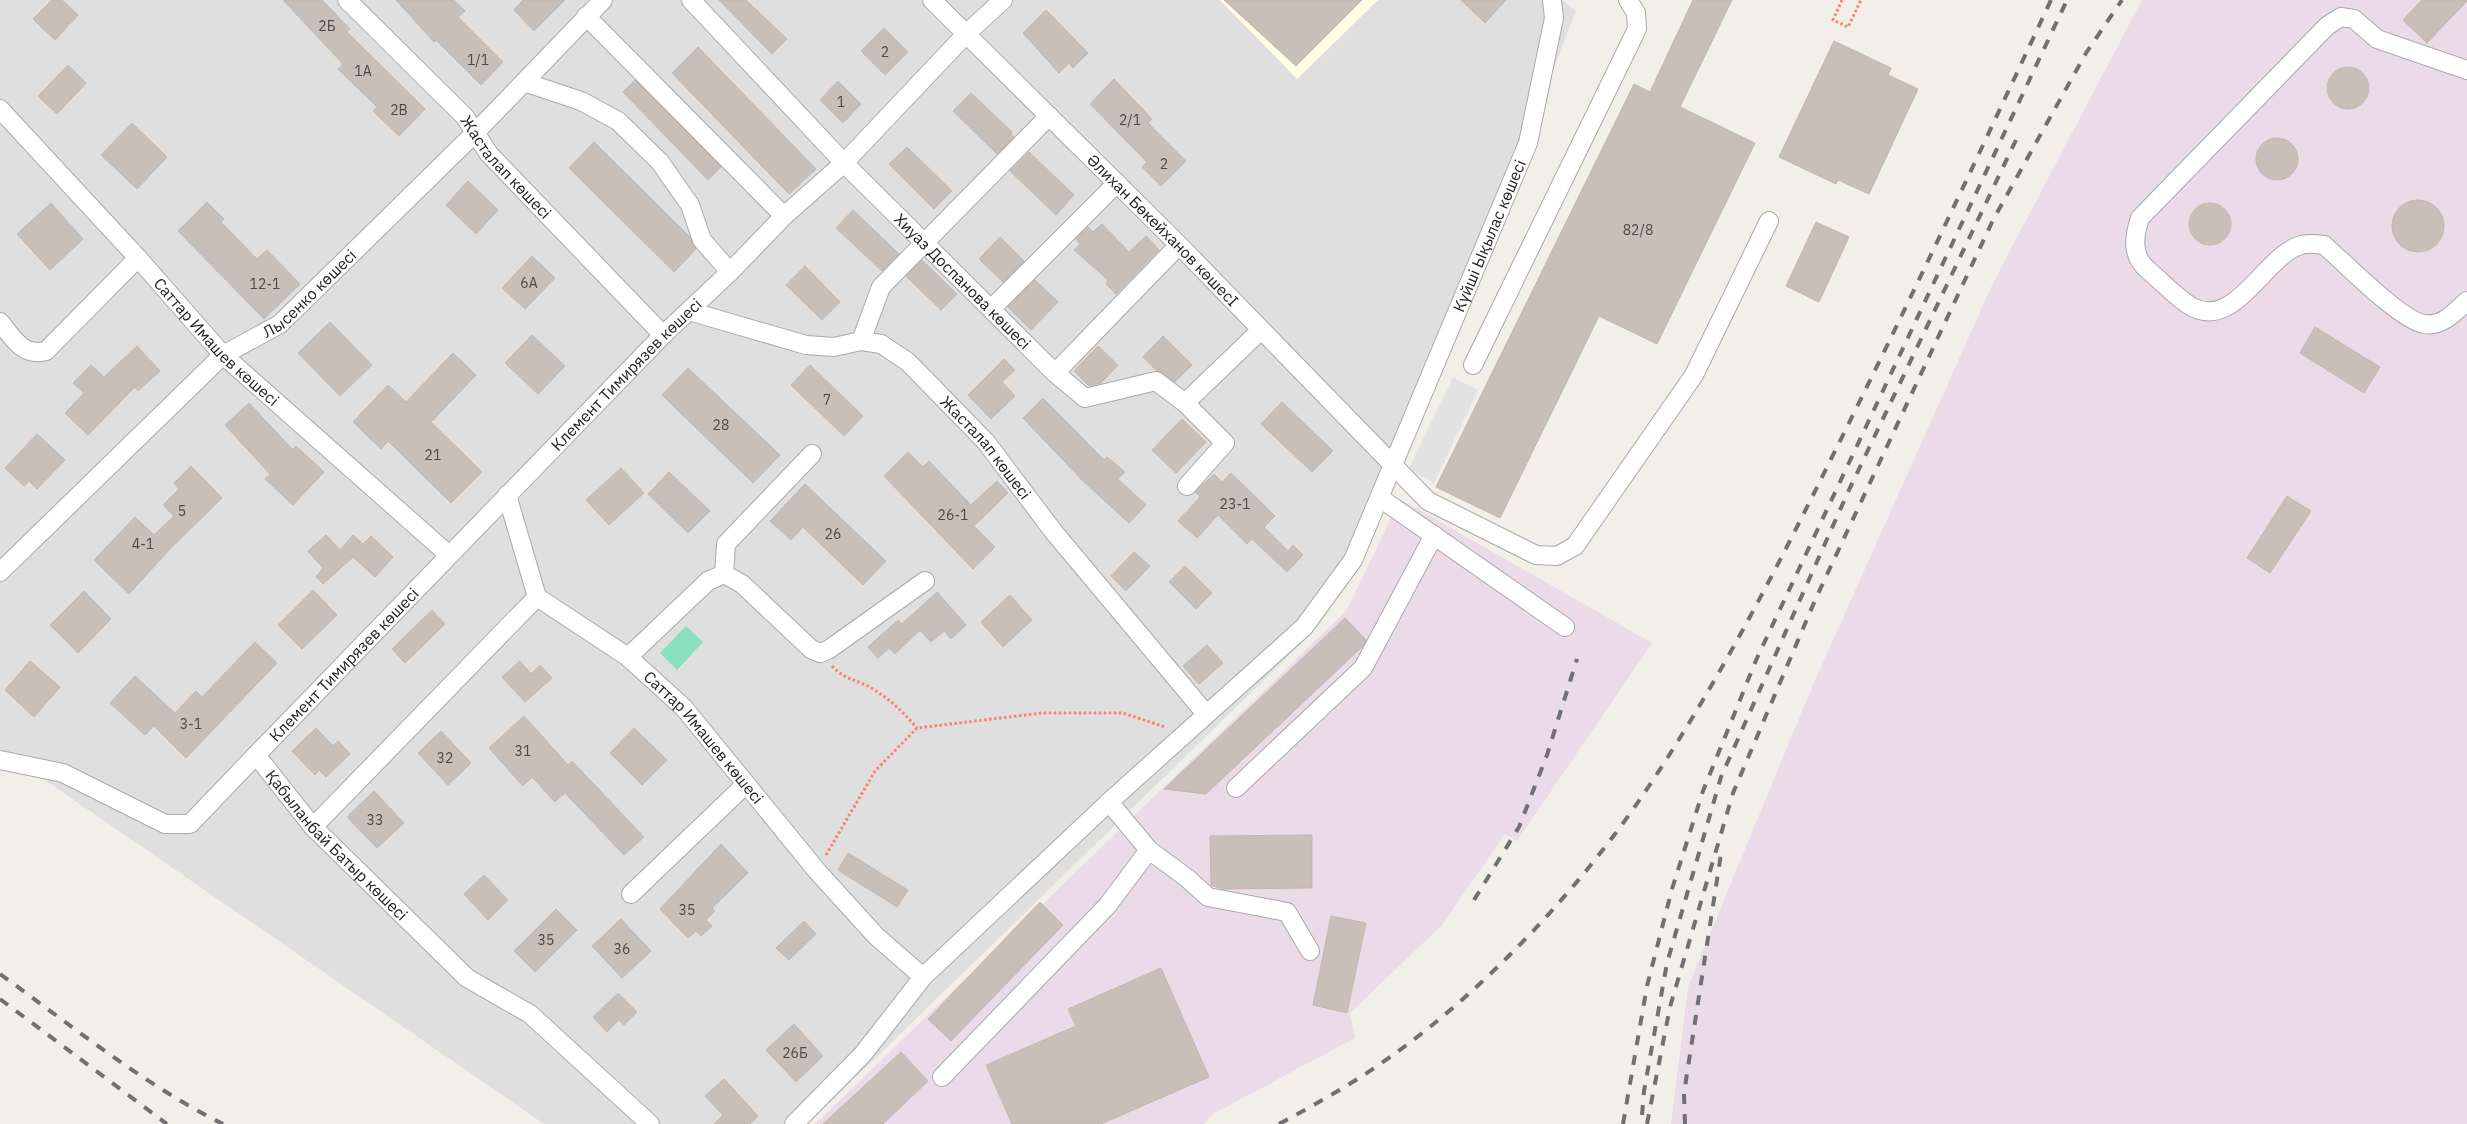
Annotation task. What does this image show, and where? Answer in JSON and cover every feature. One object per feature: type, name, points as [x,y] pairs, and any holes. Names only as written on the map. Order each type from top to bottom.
[{"type":"street","name":"Жасталап көшесі","points":[[347,0],[465,117],[489,154],[663,335]]},
{"type":"street","name":"Лысенко көшесі","points":[[0,572],[223,354],[280,324],[475,133],[586,16],[604,0]]},
{"type":"street","name":"Хиуаз Доспанова көшесі","points":[[690,0],[844,163],[1055,373],[1085,398],[1156,382],[1185,403],[1226,442],[1187,486]]},
{"type":"street","name":"Әлихан Бөкейханов көшесI","points":[[932,0],[1178,245],[1428,501],[1536,555],[1557,556],[1575,546],[1694,375],[1769,221]]},
{"type":"street","name":"Клемент Тимирязев көшесі","points":[[256,755],[663,335],[730,272],[784,216],[844,163],[966,33],[1003,0]]},
{"type":"street","name":"Күйші Ықылас көшесі","points":[[794,1124],[863,1054],[923,977],[1109,802],[1304,627],[1353,560],[1380,498],[1392,462],[1528,143],[1554,18],[1552,0]]},
{"type":"street","points":[[1473,365],[1637,29],[1636,13],[1628,0]]},
{"type":"street","points":[[586,16],[784,216]]},
{"type":"street","points":[[2467,70],[2377,40],[2354,19],[2341,17],[2327,26],[2140,218],[2134,236],[2137,254],[2145,268],[2192,307],[2206,310],[2213,311],[2230,306],[2279,257],[2301,244],[2324,244],[2405,316],[2425,324],[2447,320],[2467,301]]},
{"type":"street","points":[[524,82],[581,101],[618,121],[660,162],[690,205],[702,240],[730,272]]},
{"type":"street","name":"Саттар Имашев көшесі","points":[[0,110],[138,258],[223,354],[449,555]]},
{"type":"street","points":[[862,341],[881,287],[1049,116]]},
{"type":"street","points":[[991,309],[1117,184]]},
{"type":"street","points":[[1055,373],[1178,245]]},
{"type":"street","points":[[0,322],[25,351],[36,354],[46,351],[138,258]]},
{"type":"street","name":"Жасталап көшесі","points":[[689,310],[806,345],[834,347],[862,341],[881,344],[908,362],[986,442],[1053,531],[1206,714]]},
{"type":"street","points":[[1185,403],[1261,330]]},
{"type":"street","points":[[724,574],[726,544],[812,454]]},
{"type":"street","points":[[313,827],[537,598],[507,495]]},
{"type":"street","points":[[1380,498],[1565,627]]},
{"type":"street","points":[[1236,788],[1363,668],[1434,535]]},
{"type":"street","points":[[724,574],[742,584],[811,649],[820,653],[828,650],[925,581]]},
{"type":"street","points":[[628,658],[708,581],[724,574]]},
{"type":"street","name":"Саттар Имашев көшесі","points":[[537,598],[628,658],[684,708],[817,871],[876,936],[923,977]]},
{"type":"street","name":"Қабыланбай Батыр көшесі","points":[[0,760],[63,773],[165,824],[190,824],[256,755],[313,827],[467,978],[530,1014],[650,1124]]},
{"type":"street","points":[[631,894],[746,784]]},
{"type":"street","points":[[1109,802],[1150,850],[1187,878],[1208,897],[1286,912],[1310,951]]},
{"type":"street","points":[[942,1076],[1107,906],[1150,850]]},
{"type":"path","points":[[1842,0],[1833,20],[1848,27],[1861,0]]},
{"type":"path","points":[[820,653],[842,677],[872,688],[900,708],[917,728]]},
{"type":"path","points":[[817,871],[875,771],[917,728],[1042,713],[1123,713],[1184,734]]},
{"type":"shaded area","points":[[0,0],[1562,0],[1576,11],[1359,568],[1311,634],[808,1124],[544,1124],[0,749]]},
{"type":"shaded area","points":[[1220,0],[1378,0],[1297,79]]},
{"type":"shaded area","points":[[2142,0],[2467,0],[2467,1124],[1671,1124],[1688,987],[1812,687],[1993,283]]},
{"type":"shaded area","points":[[1453,377],[1478,390],[1434,483],[1408,470]]},
{"type":"shaded area","points":[[1400,499],[1652,643],[1517,841],[1505,834],[1442,925],[1350,1013],[1355,1038],[1213,1114],[1204,1124],[815,1124],[1347,610]]},
{"type":"green space","points":[[686,626],[703,642],[677,670],[660,653]]},
{"type":"building","points":[[52,0],[62,0],[78,15],[55,40],[33,19]]},
{"type":"building","points":[[283,0],[322,0],[350,29],[347,32],[425,109],[399,136],[373,111],[377,107],[338,69],[343,64]]},
{"type":"building","points":[[396,0],[454,0],[465,11],[458,17],[503,62],[481,85],[436,40],[434,42]]},
{"type":"building","points":[[523,0],[565,0],[534,31],[514,10]]},
{"type":"building","points":[[719,0],[746,0],[787,39],[772,54]]},
{"type":"building","points":[[1224,0],[1362,0],[1296,66]]},
{"type":"building","points":[[1461,0],[1506,0],[1485,23]]},
{"type":"building","points":[[1693,0],[1732,0],[1680,107],[1755,143],[1657,344],[1599,316],[1500,518],[1436,487],[1634,84],[1650,92]]},
{"type":"building","points":[[2422,0],[2467,1],[2427,43],[2403,20]]},
{"type":"building","points":[[1046,10],[1088,53],[1073,68],[1069,63],[1059,73],[1023,33]]},
{"type":"building","points":[[884,28],[908,52],[885,75],[861,51]]},
{"type":"building","points":[[1834,41],[1891,68],[1888,75],[1918,89],[1869,194],[1838,180],[1836,184],[1779,157]]},
{"type":"building","points":[[698,47],[816,169],[789,194],[672,73]]},
{"type":"building","points":[[68,65],[86,83],[57,114],[38,96]]},
{"type":"building","points":[[2352,67],[2360,70],[2366,76],[2369,88],[2366,100],[2360,106],[2344,109],[2336,106],[2330,100],[2327,84],[2330,76],[2336,70]]},
{"type":"building","points":[[1114,79],[1152,119],[1148,123],[1186,161],[1161,186],[1142,167],[1147,162],[1090,104]]},
{"type":"building","points":[[635,80],[721,167],[708,180],[623,92]]},
{"type":"building","points":[[838,81],[861,104],[843,123],[820,100]]},
{"type":"building","points":[[971,93],[1012,132],[1011,134],[1014,137],[997,154],[953,111]]},
{"type":"building","points":[[132,123],[167,157],[137,189],[101,155]]},
{"type":"building","points":[[2281,138],[2289,141],[2295,147],[2298,159],[2295,171],[2289,177],[2273,180],[2265,177],[2259,171],[2256,155],[2259,147],[2265,141]]},
{"type":"building","points":[[594,142],[689,236],[696,249],[674,272],[569,168]]},
{"type":"building","points":[[907,147],[952,191],[934,209],[889,164]]},
{"type":"building","points":[[1029,152],[1074,195],[1056,215],[1010,171]]},
{"type":"building","points":[[468,181],[498,210],[476,234],[446,205]]},
{"type":"building","points":[[2418,200],[2428,202],[2436,208],[2442,216],[2444,226],[2442,236],[2436,244],[2428,250],[2418,252],[2408,250],[2400,244],[2394,236],[2392,226],[2394,216],[2400,208],[2408,202]]},
{"type":"building","points":[[207,202],[224,219],[221,222],[257,259],[267,250],[300,284],[264,319],[178,231]]},
{"type":"building","points":[[51,203],[83,239],[50,270],[17,234]]},
{"type":"building","points":[[2214,203],[2222,206],[2228,212],[2231,224],[2228,236],[2222,242],[2206,245],[2198,242],[2192,236],[2189,220],[2192,212],[2198,206]]},
{"type":"building","points":[[853,210],[899,254],[882,271],[836,228]]},
{"type":"building","points":[[1816,222],[1849,237],[1819,302],[1786,286]]},
{"type":"building","points":[[1102,224],[1129,252],[1146,236],[1159,250],[1116,294],[1106,284],[1108,280],[1074,250],[1080,244],[1076,239],[1088,227],[1093,232]]},
{"type":"building","points":[[1000,237],[1024,261],[1003,282],[979,259]]},
{"type":"building","points":[[532,256],[555,278],[525,309],[502,288]]},
{"type":"building","points":[[922,260],[957,294],[941,310],[906,276]]},
{"type":"building","points":[[805,266],[840,302],[822,320],[786,285]]},
{"type":"building","points":[[1035,280],[1058,302],[1031,330],[1008,307]]},
{"type":"building","points":[[330,322],[372,365],[340,396],[298,353]]},
{"type":"building","points":[[2315,327],[2380,367],[2364,393],[2300,353]]},
{"type":"building","points":[[532,335],[565,366],[538,394],[505,363]]},
{"type":"building","points":[[1163,336],[1192,365],[1175,382],[1157,371],[1143,357]]},
{"type":"building","points":[[137,346],[160,371],[138,391],[135,387],[88,435],[65,413],[84,393],[73,383],[91,365],[104,377]]},
{"type":"building","points":[[1098,346],[1118,365],[1101,383],[1089,386],[1074,371]]},
{"type":"building","points":[[453,353],[476,375],[431,422],[482,472],[451,503],[388,441],[381,449],[353,422],[388,385],[406,402]]},
{"type":"building","points":[[1004,359],[1015,370],[1002,382],[1015,396],[991,419],[968,395]]},
{"type":"building","points":[[810,365],[863,416],[844,436],[791,385]]},
{"type":"building","points":[[688,368],[780,455],[753,483],[662,395]]},
{"type":"building","points":[[1043,398],[1104,460],[1107,457],[1125,472],[1118,479],[1146,505],[1129,523],[1084,482],[1023,418]]},
{"type":"building","points":[[1282,402],[1333,451],[1312,472],[1261,424]]},
{"type":"building","points":[[249,403],[293,450],[296,446],[324,472],[293,505],[265,479],[270,474],[225,425]]},
{"type":"building","points":[[1182,419],[1206,442],[1176,473],[1152,450]]},
{"type":"building","points":[[37,434],[65,460],[37,489],[29,481],[24,486],[5,468]]},
{"type":"building","points":[[908,452],[923,467],[929,461],[971,505],[997,481],[1008,493],[974,526],[995,547],[973,569],[884,476]]},
{"type":"building","points":[[191,466],[222,498],[169,550],[129,594],[94,560],[135,517],[154,535],[174,516],[163,505],[179,489],[174,483]]},
{"type":"building","points":[[621,468],[644,493],[609,525],[586,500]]},
{"type":"building","points":[[669,472],[710,511],[688,533],[648,494]]},
{"type":"building","points":[[1231,473],[1275,516],[1264,527],[1288,551],[1293,545],[1303,555],[1287,572],[1252,539],[1247,544],[1218,515],[1197,538],[1178,521],[1200,497],[1195,492],[1214,474],[1222,482]]},
{"type":"building","points":[[805,484],[886,561],[863,585],[803,527],[791,540],[770,521]]},
{"type":"building","points":[[2287,496],[2311,511],[2270,573],[2247,558]]},
{"type":"building","points":[[326,535],[340,550],[353,535],[363,544],[371,536],[393,557],[375,577],[353,557],[323,584],[316,577],[323,568],[308,551]]},
{"type":"building","points":[[1134,552],[1150,566],[1126,591],[1111,576]]},
{"type":"building","points":[[1185,566],[1212,593],[1196,609],[1169,582]]},
{"type":"building","points":[[313,590],[337,615],[302,649],[278,625]]},
{"type":"building","points":[[84,591],[111,619],[78,653],[50,625]]},
{"type":"building","points":[[937,592],[966,625],[951,639],[944,631],[931,642],[920,630],[895,654],[889,648],[878,658],[868,647],[898,620],[902,624]]},
{"type":"building","points":[[1010,595],[1032,620],[1003,647],[981,622]]},
{"type":"building","points":[[432,610],[445,624],[405,663],[392,649]]},
{"type":"building","points":[[1345,618],[1366,640],[1363,646],[1206,794],[1164,789]]},
{"type":"building","points":[[255,642],[277,663],[186,758],[154,726],[145,735],[110,703],[135,676],[175,713],[196,691],[202,697]]},
{"type":"building","points":[[1207,645],[1223,663],[1199,684],[1183,666]]},
{"type":"building","points":[[30,661],[60,687],[34,717],[5,690]]},
{"type":"building","points":[[520,661],[531,674],[540,665],[552,678],[525,702],[502,677]]},
{"type":"building","points":[[524,716],[568,765],[572,761],[644,837],[624,855],[565,793],[555,802],[532,777],[523,786],[489,748]]},
{"type":"building","points":[[316,728],[333,746],[338,741],[350,754],[326,777],[319,770],[315,775],[292,751]]},
{"type":"building","points":[[634,728],[667,760],[642,785],[610,753]]},
{"type":"building","points":[[441,731],[471,763],[448,785],[418,753]]},
{"type":"building","points":[[374,791],[404,823],[377,848],[347,817]]},
{"type":"building","points":[[1312,835],[1312,888],[1222,889],[1211,885],[1210,836]]},
{"type":"building","points":[[721,844],[748,873],[712,908],[715,911],[706,920],[712,926],[701,936],[696,931],[688,938],[660,909]]},
{"type":"building","points":[[848,853],[908,890],[897,907],[838,870]]},
{"type":"building","points":[[484,875],[508,900],[488,920],[464,894]]},
{"type":"building","points":[[1040,902],[1063,925],[951,1041],[928,1019]]},
{"type":"building","points":[[556,909],[577,930],[535,972],[514,951]]},
{"type":"building","points":[[1331,916],[1366,923],[1347,1013],[1313,1005]]},
{"type":"building","points":[[621,919],[651,951],[622,978],[592,946]]},
{"type":"building","points":[[804,921],[816,934],[789,960],[776,948]]},
{"type":"building","points":[[1161,968],[1209,1077],[1101,1124],[1012,1124],[986,1065],[1076,1026],[1068,1009]]},
{"type":"building","points":[[618,993],[637,1012],[624,1025],[619,1020],[607,1032],[593,1017]]},
{"type":"building","points":[[794,1024],[823,1056],[796,1082],[766,1050]]},
{"type":"building","points":[[901,1052],[928,1081],[883,1124],[823,1124]]},
{"type":"building","points":[[724,1079],[758,1116],[750,1124],[714,1124],[723,1115],[705,1096]]},
{"type":"railway","points":[[1279,1124],[1379,1065],[1429,1028],[1464,998],[1498,967],[1563,898],[1593,862],[1647,789],[1724,664],[1793,534],[1919,280],[2051,0]]},
{"type":"railway","points":[[1623,1124],[1647,986],[1672,889],[1703,791],[1757,658],[2067,0]]},
{"type":"railway","points":[[1647,1124],[1670,1007],[1733,793],[1816,598],[1993,220],[2086,53],[2122,0]]},
{"type":"railway","points":[[1642,1115],[1644,1091],[1667,963],[1721,777],[1848,492],[2016,140]]},
{"type":"railway","points":[[1474,900],[1519,827],[1547,755],[1577,659]]},
{"type":"railway","points":[[1685,1124],[1684,1093],[1721,854]]},
{"type":"railway","points":[[0,974],[136,1073],[223,1124]]},
{"type":"railway","points":[[0,999],[167,1124]]}]
